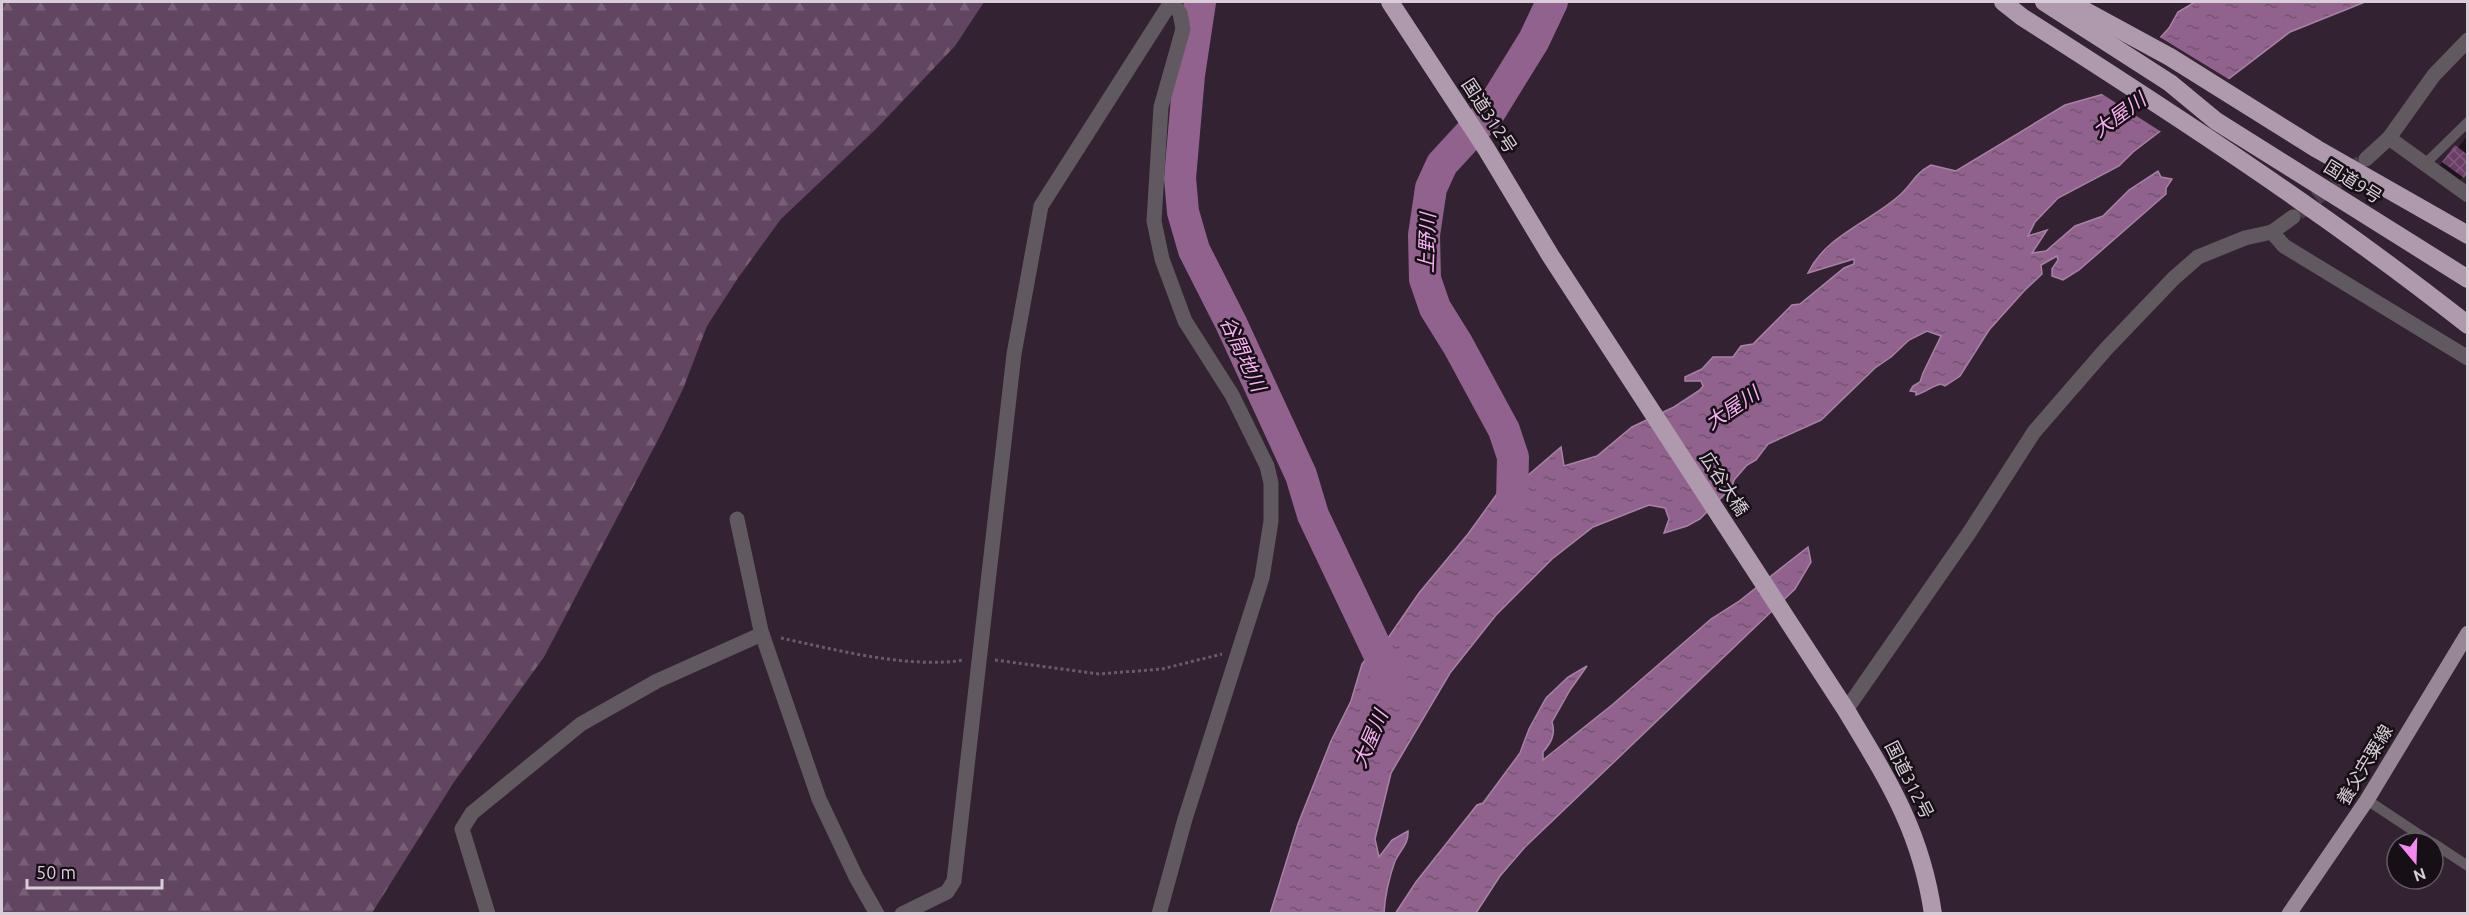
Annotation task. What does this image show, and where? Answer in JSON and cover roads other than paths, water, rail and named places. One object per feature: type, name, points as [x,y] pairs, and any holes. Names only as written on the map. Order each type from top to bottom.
[{"type":"highway","name":"国道312号","points":[[1390,2],[1487,150],[1550,255]]},
{"type":"highway","points":[[2002,2],[2189,123],[2389,263],[2468,325]]},
{"type":"highway","name":"国道9号","points":[[2010,2],[2025,15],[2160,94],[2216,121],[2468,279]]},
{"type":"highway","name":"国道9号","points":[[2044,2],[2170,83],[2216,121]]},
{"type":"highway","points":[[2069,2],[2169,57],[2317,149],[2468,235]]},
{"type":"highway","name":"広谷大橋","points":[[1550,255],[1844,708]]},
{"type":"highway","name":"国道312号","points":[[1844,708],[1900,802],[1924,869],[1933,914]]},
{"type":"main road","name":"養父宍粟線","points":[[2289,914],[2367,800],[2468,633]]},
{"type":"street","points":[[902,914],[947,892],[954,881],[1014,354],[1041,206],[1171,2],[1180,13],[1183,29],[1161,107],[1154,221],[1162,259],[1185,321],[1232,395],[1267,466],[1271,483],[1271,521],[1262,578],[1185,819],[1159,914]]},
{"type":"street","points":[[2366,159],[2389,138],[2440,68],[2468,40]]},
{"type":"street","points":[[2389,138],[2468,195]]},
{"type":"street","points":[[1844,708],[1969,533],[2034,432],[2106,349],[2174,278],[2198,257],[2245,238],[2272,232],[2293,217]]},
{"type":"street","points":[[2272,232],[2284,246],[2468,358]]},
{"type":"street","points":[[736,519],[762,634],[819,799],[856,877],[878,914]]},
{"type":"street","points":[[488,914],[462,829],[472,813],[581,724],[657,681],[762,634]]},
{"type":"lane","points":[[2424,165],[2468,122]]},
{"type":"lane","points":[[2367,800],[2415,831]]},
{"type":"lane","points":[[2445,851],[2468,866]]},
{"type":"water","name":"大屋川","points":[[2195,2],[2365,2],[2290,32],[2133,152],[2119,166],[2058,198],[2035,222],[2028,236],[2047,230],[2032,253],[2046,251],[2075,226],[2103,216],[2129,190],[2158,171],[2161,177],[2172,179],[2166,188],[2166,194],[2079,270],[2063,280],[2052,276],[2052,269],[2058,260],[2057,256],[2041,265],[2042,274],[1989,330],[1960,376],[1945,386],[1941,384],[1916,395],[1916,392],[1910,391],[1920,382],[1941,336],[1927,331],[1909,340],[1875,368],[1821,420],[1768,444],[1756,460],[1747,465],[1734,480],[1732,487],[1700,519],[1687,526],[1664,533],[1669,519],[1665,508],[1649,505],[1593,527],[1552,559],[1496,615],[1450,673],[1391,773],[1375,839],[1379,857],[1392,840],[1408,831],[1408,836],[1393,867],[1386,893],[1384,913],[1270,914],[1298,824],[1331,741],[1351,701],[1362,664],[1371,652],[1386,641],[1419,593],[1468,534],[1502,487],[1512,456],[1519,483],[1561,447],[1564,466],[1597,456],[1632,427],[1674,407],[1700,390],[1703,386],[1701,381],[1685,381],[1685,377],[1702,369],[1713,357],[1733,357],[1741,346],[1753,344],[1792,305],[1800,304],[1844,268],[1854,264],[1854,259],[1808,273],[1826,248],[1850,229],[1889,204],[1921,172],[1931,165],[1956,171],[2065,105],[2111,92],[2169,28],[2178,12]]},
{"type":"water","points":[[1808,547],[1811,562],[1795,589],[1525,847],[1500,876],[1476,913],[1395,914],[1416,882],[1477,805],[1483,803],[1520,753],[1529,729],[1546,698],[1568,677],[1587,666],[1552,722],[1553,734],[1543,752],[1543,760],[1612,705],[1711,619],[1738,602]]},
{"type":"waterway","name":"谷間地川","points":[[1200,2],[1189,75],[1180,178],[1183,212],[1194,250],[1231,323],[1301,475],[1313,515],[1379,654],[1391,687]]},
{"type":"waterway","name":"上野川","points":[[1512,501],[1513,457],[1504,430],[1458,345],[1435,308],[1425,279],[1424,235],[1431,188],[1442,164],[1489,113],[1534,40],[1552,2]]},
{"type":"tunnel","points":[[2298,213],[2361,162]]}]
